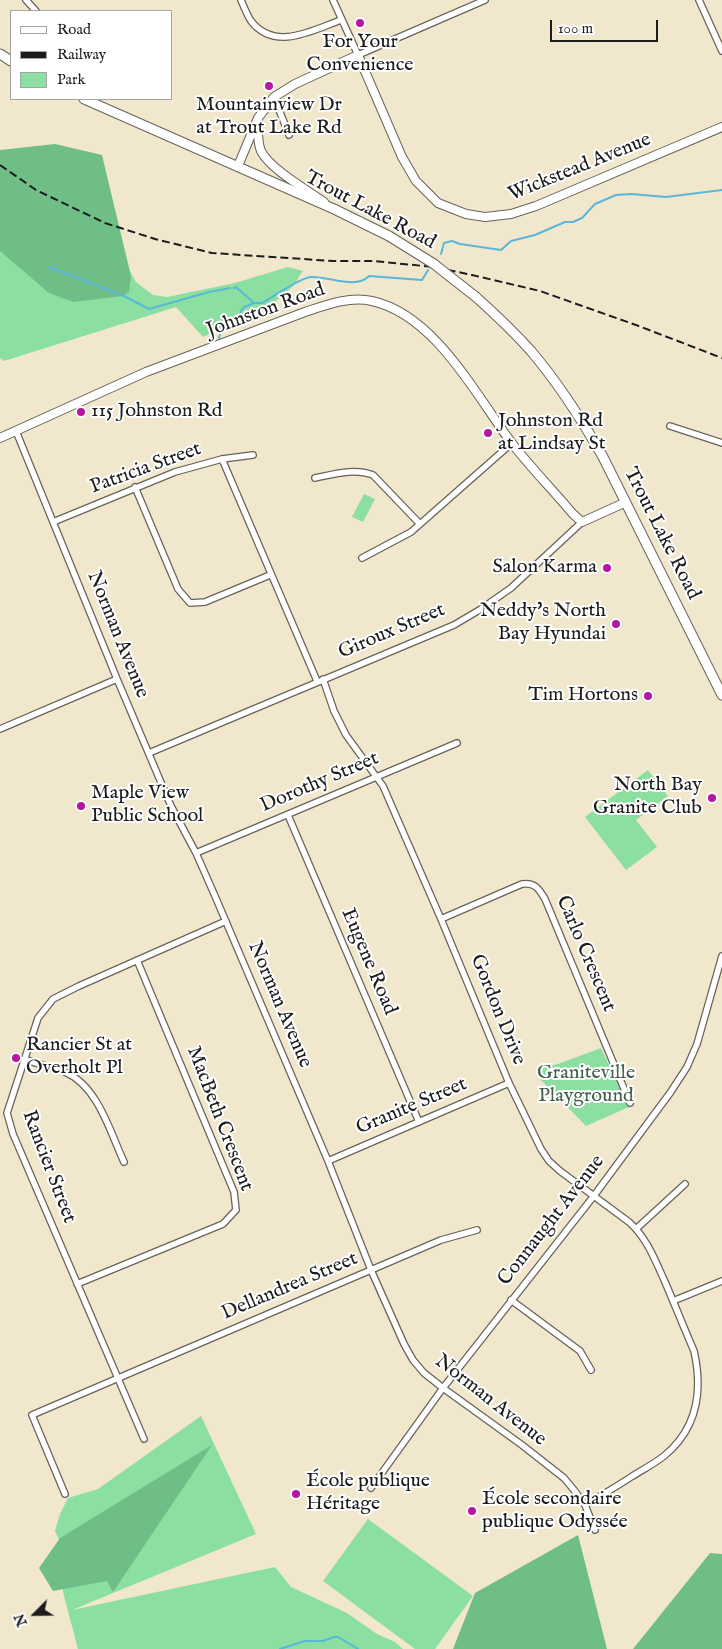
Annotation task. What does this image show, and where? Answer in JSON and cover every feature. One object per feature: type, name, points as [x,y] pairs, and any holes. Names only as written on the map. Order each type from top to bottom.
[{"type":"main road","name":"Trout Lake Road","points":[[86,100],[334,209],[388,236],[434,264],[476,297],[512,330],[550,374],[581,419],[722,696]]},
{"type":"street","points":[[26,0],[35,10]]},
{"type":"street","points":[[241,0],[251,21],[262,32],[279,38],[296,37],[341,20]]},
{"type":"street","name":"Wickstead Avenue","points":[[333,0],[402,157],[416,181],[438,202],[466,214],[485,217],[511,214],[536,206],[722,127]]},
{"type":"street","points":[[238,166],[258,118],[274,97],[294,84],[485,0]]},
{"type":"street","points":[[699,0],[722,52]]},
{"type":"street","points":[[274,97],[289,135]]},
{"type":"street","points":[[258,118],[261,150],[272,165],[334,209]]},
{"type":"street","name":"Johnston Road","points":[[0,438],[146,372],[327,304],[350,300],[371,301],[390,308],[408,318],[425,331],[455,362],[512,443],[582,522]]},
{"type":"street","points":[[670,426],[722,443]]},
{"type":"street","name":"Norman Avenue","points":[[16,431],[116,679],[172,806],[196,852],[226,921],[328,1161],[371,1270],[408,1352],[424,1373],[564,1478],[585,1505],[595,1530]]},
{"type":"street","points":[[362,558],[411,532],[512,443]]},
{"type":"street","name":"Patricia Street","points":[[53,522],[175,472],[222,459],[253,456]]},
{"type":"street","name":"Gordon Drive","points":[[222,459],[270,575],[334,711],[346,735],[383,786],[441,918],[509,1083],[533,1135],[549,1161],[560,1171],[636,1228],[650,1248],[694,1351],[698,1367],[699,1384],[695,1411],[683,1435],[663,1456],[585,1505]]},
{"type":"street","points":[[315,478],[354,471],[374,476],[420,524]]},
{"type":"street","points":[[136,487],[178,589],[190,603],[205,602],[270,575]]},
{"type":"street","name":"Giroux Street","points":[[149,752],[454,625],[511,588],[582,522],[624,503]]},
{"type":"street","points":[[0,729],[116,679]]},
{"type":"street","name":"Dorothy Street","points":[[196,852],[457,743]]},
{"type":"street","name":"Eugene Road","points":[[288,814],[419,1122]]},
{"type":"street","name":"Carlo Crescent","points":[[441,918],[522,884],[529,883],[535,885],[545,899],[630,1103]]},
{"type":"street","name":"Rancier Street","points":[[144,1439],[77,1284],[7,1113],[38,1018],[53,999],[226,921]]},
{"type":"street","name":"Connaught Avenue","points":[[371,1488],[443,1388],[593,1197],[670,1093],[687,1067],[698,1044],[722,956]]},
{"type":"street","name":"MacBeth Crescent","points":[[77,1284],[223,1224],[236,1210],[234,1192],[138,960]]},
{"type":"street","points":[[24,1059],[66,1073],[84,1084],[97,1101],[124,1162]]},
{"type":"street","name":"Granite Street","points":[[328,1161],[509,1083]]},
{"type":"street","points":[[0,1116],[7,1113]]},
{"type":"street","points":[[636,1228],[685,1184]]},
{"type":"street","name":"Dellandrea Street","points":[[65,1494],[32,1415],[441,1240],[477,1230]]},
{"type":"street","points":[[673,1301],[722,1281]]},
{"type":"street","points":[[511,1300],[580,1351],[591,1370]]},
{"type":"green space","points":[[55,144],[102,155],[131,276],[129,292],[123,296],[73,302],[49,293],[0,251],[0,150]]},
{"type":"green space","points":[[0,173],[127,266],[136,282],[153,295],[167,297],[235,283],[288,267],[303,271],[292,287],[272,304],[238,322],[203,337],[176,307],[4,361],[0,358]]},
{"type":"green space","points":[[364,494],[375,499],[363,522],[352,517]]},
{"type":"green space","points":[[648,770],[668,796],[636,820],[657,847],[626,870],[585,817]]},
{"type":"green space","name":"Graniteville Playground","points":[[601,1048],[629,1107],[586,1126],[540,1079],[539,1069]]},
{"type":"green space","points":[[201,1416],[256,1534],[72,1610],[275,1567],[291,1587],[347,1613],[377,1634],[395,1642],[403,1649],[78,1649],[63,1592],[59,1556],[61,1544],[55,1531],[60,1514],[68,1498],[98,1489]]},
{"type":"green space","points":[[212,1445],[113,1592],[107,1581],[53,1591],[39,1568],[60,1538]]},
{"type":"green space","points":[[368,1519],[473,1596],[435,1649],[415,1649],[323,1581]]},
{"type":"green space","points":[[578,1535],[607,1649],[453,1649],[475,1593]]},
{"type":"green space","points":[[710,1553],[722,1554],[722,1649],[633,1649]]},
{"type":"waterway","points":[[441,254],[444,243],[452,241],[460,244],[501,250],[511,241],[535,235],[565,222],[573,222],[582,218],[595,204],[616,195],[631,194],[666,197],[722,190]]},
{"type":"waterway","points":[[49,267],[124,296],[149,309],[230,288]]},
{"type":"waterway","points":[[219,338],[223,324],[238,316],[244,307],[254,303],[262,303],[306,278],[318,277],[349,282],[357,282],[369,276],[422,280],[428,270]]},
{"type":"waterway","points":[[234,288],[236,287],[253,302]]},
{"type":"waterway","points":[[280,1649],[305,1641],[323,1641],[334,1637],[338,1637],[358,1649]]},
{"type":"railway","points":[[0,165],[36,190],[105,223],[155,239],[212,253],[333,261],[373,261],[434,267],[540,291],[722,358]]},
{"type":"place","name":"For Your Convenience","points":[[360,23]]},
{"type":"place","name":"Mountainview Dr at Trout Lake Rd","points":[[269,86]]},
{"type":"place","name":"115 Johnston Rd","points":[[81,412]]},
{"type":"place","name":"Johnston Rd at Lindsay St","points":[[488,433]]},
{"type":"place","name":"Salon Karma","points":[[607,568]]},
{"type":"place","name":"Neddy's North Bay Hyundai","points":[[616,624]]},
{"type":"place","name":"Tim Hortons","points":[[648,696]]},
{"type":"place","name":"North Bay Granite Club","points":[[712,798]]},
{"type":"place","name":"Maple View Public School","points":[[81,806]]},
{"type":"place","name":"Rancier St at Overholt Pl","points":[[16,1058]]},
{"type":"place","name":"École publique Héritage","points":[[296,1494]]},
{"type":"place","name":"École secondaire publique Odyssée","points":[[472,1511]]}]
